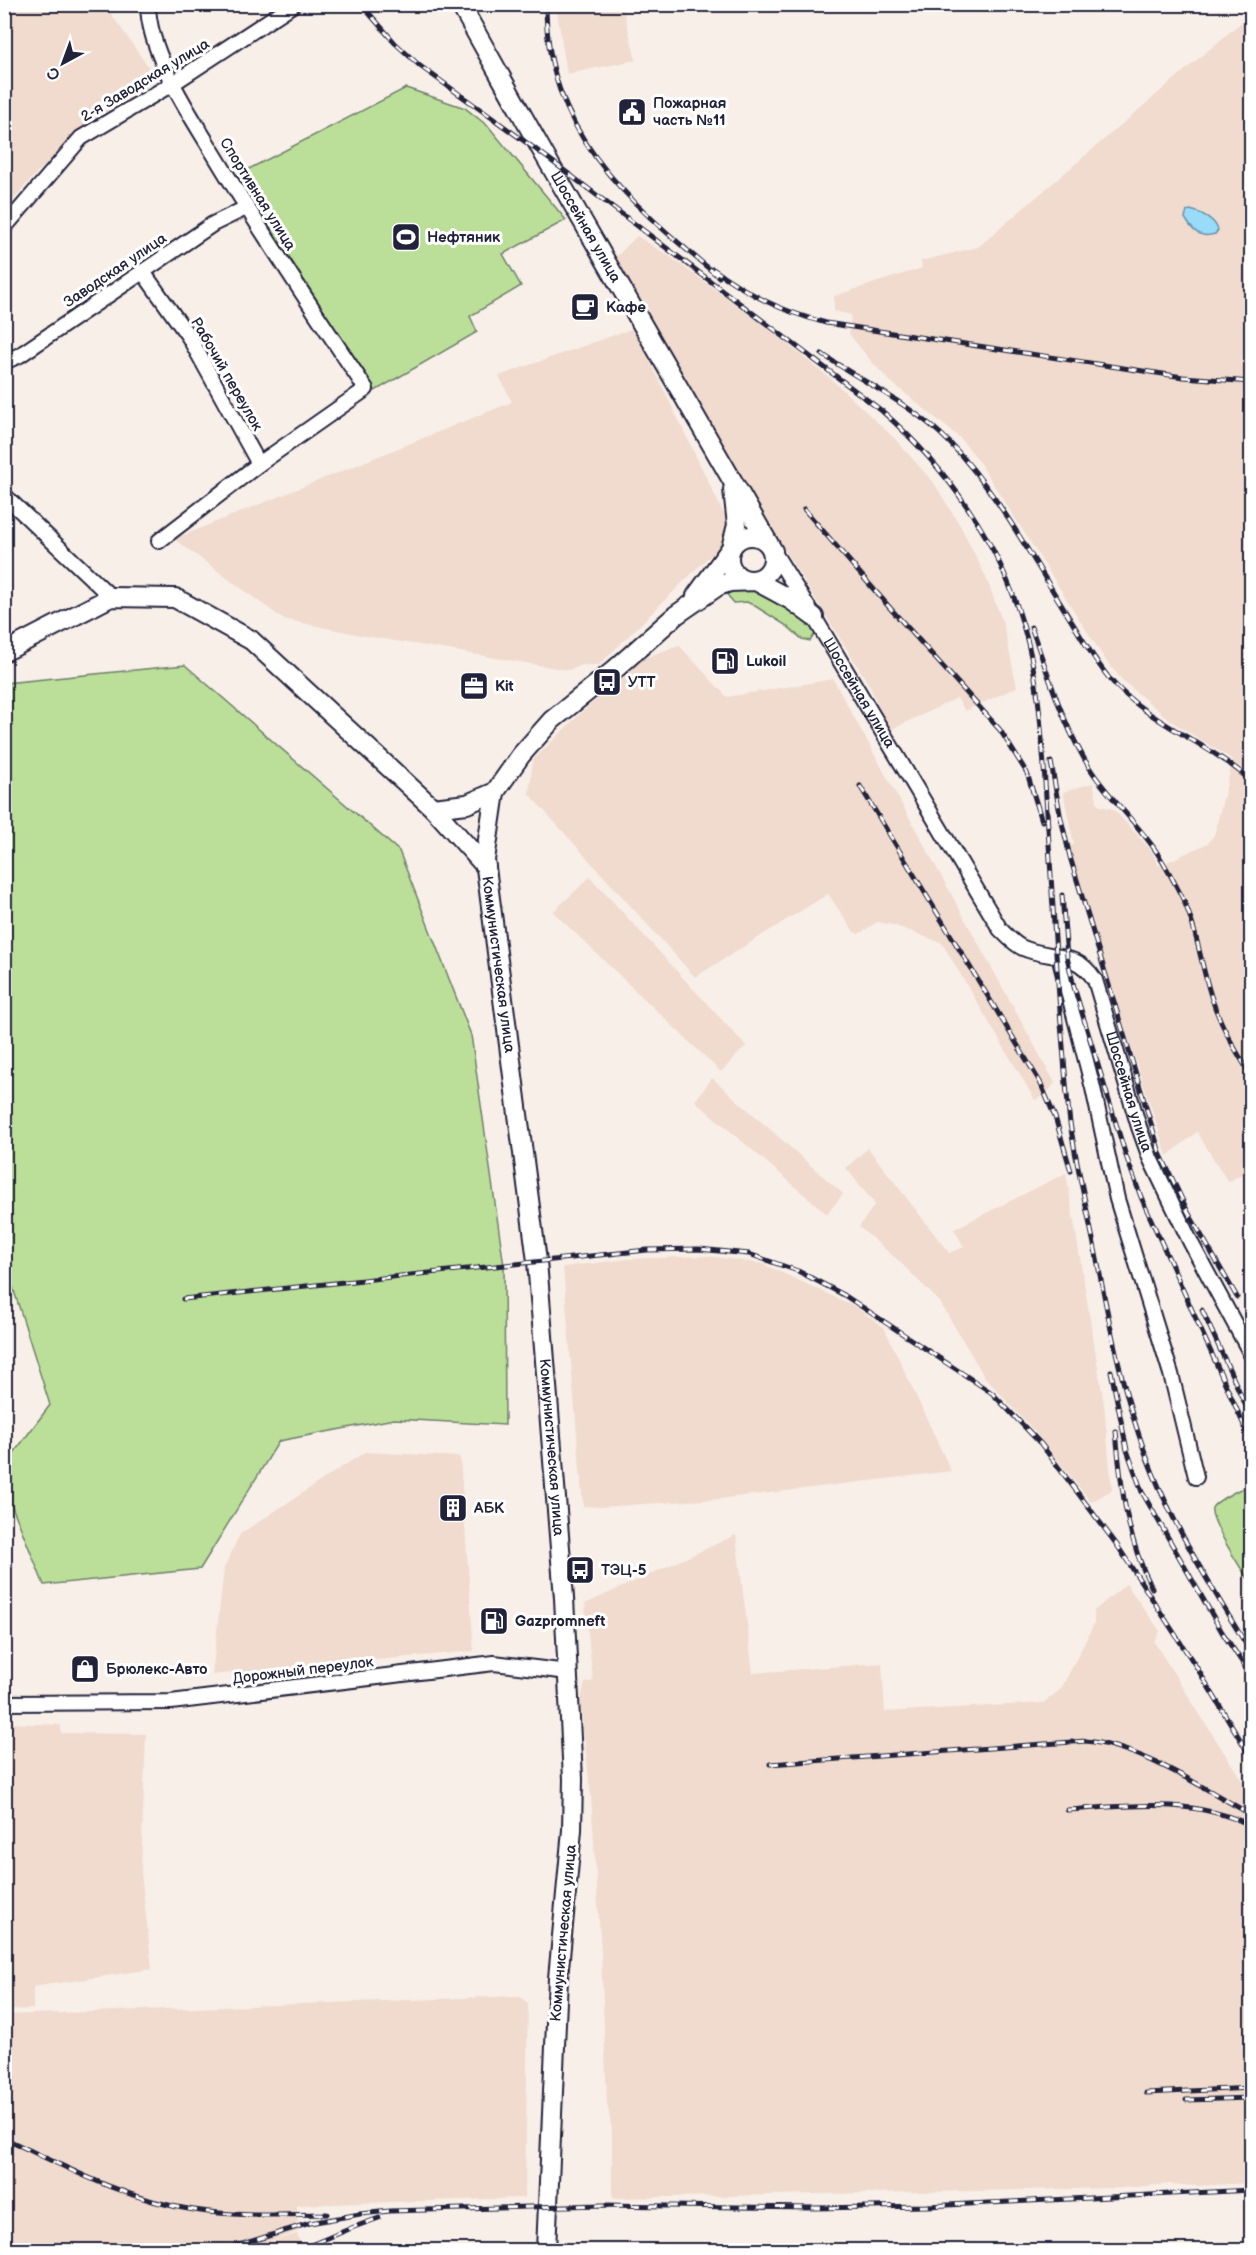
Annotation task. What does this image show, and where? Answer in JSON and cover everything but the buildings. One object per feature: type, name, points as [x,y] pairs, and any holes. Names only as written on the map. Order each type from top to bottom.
[{"type":"main road","name":"Шоссейная улица","points":[[460,4],[772,551]]},
{"type":"main road","points":[[732,481],[737,525],[731,548],[730,561],[733,570],[739,576],[756,581],[791,600],[814,617]]},
{"type":"main road","points":[[433,808],[467,804],[480,806],[485,809],[490,819],[490,826],[484,837],[466,841],[457,835],[453,827],[457,810],[467,804],[495,792],[520,755],[552,720],[692,603],[718,586],[730,582],[756,581],[771,569],[774,560],[772,551],[760,538],[750,536],[741,538],[731,548],[692,603]]},
{"type":"main road","points":[[4,652],[111,597],[175,598],[251,640],[433,808],[486,867]]},
{"type":"main road","name":"Коммунистическая улица","points":[[495,792],[486,867],[537,1261],[568,1672],[573,1802],[558,1978],[546,2250]]},
{"type":"street","name":"Спортивная улица","points":[[148,4],[148,20],[172,84],[246,208],[366,389],[259,464]]},
{"type":"street","name":"2-я Заводская улица","points":[[4,228],[81,138],[172,84],[294,4]]},
{"type":"street","name":"Заводская улица","points":[[4,362],[20,355],[213,224],[246,208]]},
{"type":"street","name":"Рабочий переулок","points":[[143,272],[189,337],[259,464]]},
{"type":"street","points":[[159,541],[259,464]]},
{"type":"street","points":[[4,495],[111,597]]},
{"type":"street","name":"Шоссейная улица","points":[[772,551],[814,617],[1000,929],[1023,948],[1076,961],[1089,971],[1095,980],[1150,1158],[1191,1243],[1251,1356]]},
{"type":"street","points":[[1061,964],[1093,1088],[1117,1199],[1171,1374],[1196,1477]]},
{"type":"street","name":"Дорожный переулок","points":[[4,1703],[171,1702],[494,1663],[568,1672]]},
{"type":"shaded area","points":[[5,5],[114,5],[109,11],[156,78],[140,93],[88,124],[32,178],[5,209]]},
{"type":"shaded area","points":[[558,5],[622,5],[636,60],[567,74],[557,12]]},
{"type":"shaded area","points":[[1251,14],[1251,1191],[1242,1174],[1228,1182],[1197,1132],[1167,1156],[1065,846],[1074,845],[1063,792],[1093,783],[1098,805],[1113,809],[1151,850],[1159,866],[1208,843],[1214,835],[1233,760],[1171,721],[1122,680],[1104,658],[976,457],[960,438],[890,381],[871,361],[849,334],[851,315],[834,311],[834,296],[922,268],[921,261],[978,247]]},
{"type":"shaded area","points":[[637,236],[669,256],[765,326],[831,379],[894,438],[934,483],[961,527],[985,575],[1003,623],[1017,687],[965,711],[957,698],[888,731],[870,686],[725,456],[616,257]]},
{"type":"shaded area","points":[[634,328],[733,533],[599,665],[583,665],[568,670],[366,636],[283,619],[174,539],[512,402],[499,376]]},
{"type":"shaded area","points":[[679,645],[727,697],[833,679],[1055,1083],[1046,1094],[1035,1100],[942,943],[893,925],[877,922],[859,934],[854,932],[828,894],[695,977],[529,794],[533,760],[582,712],[642,659]]},
{"type":"shaded area","points":[[590,877],[746,1046],[721,1072],[553,912]]},
{"type":"shaded area","points":[[712,1078],[843,1194],[827,1214],[695,1101]]},
{"type":"shaded area","points":[[868,1148],[949,1253],[964,1247],[954,1229],[1066,1173],[1104,1404],[1112,1490],[1091,1502],[1035,1432],[984,1376],[940,1302],[899,1261],[859,1227],[875,1204],[846,1168]]},
{"type":"shaded area","points":[[708,1256],[763,1264],[854,1306],[884,1327],[951,1471],[719,1499],[600,1507],[583,1506],[563,1267],[629,1259]]},
{"type":"shaded area","points":[[365,1452],[460,1457],[474,1651],[212,1675],[224,1568],[240,1534]]},
{"type":"shaded area","points":[[736,1535],[753,1673],[882,1663],[885,1712],[1043,1703],[1061,1689],[1094,1624],[1094,1611],[1126,1584],[1160,1631],[1154,1642],[1251,1795],[1251,2183],[1195,2186],[1171,2184],[1122,2188],[615,2198],[612,2195],[612,2129],[607,2103],[601,1953],[591,1796],[580,1702],[585,1683],[593,1681],[585,1604]]},
{"type":"shaded area","points":[[5,1723],[61,1725],[61,1733],[146,1734],[141,1872],[152,1969],[33,1987],[33,2009],[5,2010]]},
{"type":"shaded area","points":[[519,1996],[528,2003],[525,2198],[297,2205],[298,2232],[254,2247],[297,2234],[303,2250],[5,2250],[5,2015]]},
{"type":"shaded area","points":[[857,2246],[974,2247],[981,2250],[857,2250]]},
{"type":"green space","name":"Нефтяник","points":[[406,88],[465,108],[489,127],[566,220],[503,254],[521,286],[470,316],[477,332],[375,391],[237,175]]},
{"type":"green space","points":[[751,586],[805,617],[815,634],[810,641],[802,639],[787,626],[747,602],[733,603],[727,594],[732,588]]},
{"type":"green space","points":[[185,665],[399,851],[471,1035],[504,1266],[505,1425],[394,1419],[279,1441],[200,1569],[44,1585],[5,1489],[4,1466],[50,1405],[5,1262],[5,683]]},
{"type":"green space","points":[[1251,1483],[1248,1493],[1252,1496],[1251,1583],[1221,1534],[1212,1514],[1212,1508],[1218,1502]]},
{"type":"water","points":[[1190,210],[1211,219],[1218,230],[1215,234],[1205,235],[1193,230],[1185,218],[1187,211]]},
{"type":"railway","points":[[361,4],[395,43],[420,66],[545,156],[882,411],[906,433],[949,482],[985,535],[1013,594],[1029,646],[1037,689],[1070,1123],[1119,1365],[1143,1446],[1174,1520],[1252,1654]]},
{"type":"railway","points":[[546,4],[550,50],[560,91],[576,127],[598,160],[624,191],[653,220],[719,277]]},
{"type":"railway","points":[[713,269],[767,302],[826,323],[1183,377],[1252,382]]},
{"type":"railway","points":[[822,354],[920,417],[949,442],[998,503],[1109,678],[1142,708],[1217,755],[1252,782]]},
{"type":"railway","points":[[804,509],[1000,730],[1027,773],[1042,821]]},
{"type":"railway","points":[[1031,627],[1057,700],[1081,753],[1098,780],[1144,834],[1181,895],[1191,920],[1215,1007],[1229,1038],[1252,1077]]},
{"type":"railway","points":[[1051,762],[1070,857],[1160,1153],[1188,1212],[1237,1297]]},
{"type":"railway","points":[[860,786],[1040,1082],[1055,1117],[1071,1171]]},
{"type":"railway","points":[[1062,895],[1067,957],[1074,987],[1126,1156],[1141,1197],[1252,1443]]},
{"type":"railway","points":[[183,1299],[647,1250],[699,1249],[749,1254],[798,1271],[844,1295],[992,1393],[1041,1444],[1117,1545],[1197,1668],[1252,1759]]},
{"type":"railway","points":[[1202,1310],[1252,1419]]},
{"type":"railway","points":[[1111,1371],[1127,1450],[1142,1492],[1222,1632],[1252,1677]]},
{"type":"railway","points":[[1116,1431],[1126,1511],[1136,1550],[1152,1588]]},
{"type":"railway","points":[[770,1764],[1086,1741],[1129,1751],[1150,1760],[1193,1781],[1252,1815]]},
{"type":"railway","points":[[1067,1810],[1137,1806],[1184,1807],[1229,1817],[1252,1826]]},
{"type":"railway","points":[[1146,2093],[1252,2088]]},
{"type":"railway","points":[[1186,2100],[1252,2098]]},
{"type":"railway","points":[[4,2138],[96,2181],[144,2199],[169,2205],[227,2214],[327,2214]]},
{"type":"railway","points":[[223,2250],[310,2223],[390,2211],[602,2205],[814,2208],[927,2206],[1252,2190]]},
{"type":"railway","points":[[299,2250],[379,2218]]},
{"type":"place","name":"Пожарная часть №11","points":[[632,112]]},
{"type":"place","name":"Нефтяник","points":[[406,237]]},
{"type":"place","name":"Кафе","points":[[585,307]]},
{"type":"place","name":"Lukoil","points":[[725,661]]},
{"type":"place","name":"УТТ","points":[[607,682]]},
{"type":"place","name":"Kit","points":[[474,686]]},
{"type":"place","name":"АБК","points":[[453,1508]]},
{"type":"place","name":"ТЭЦ-5","points":[[580,1570]]},
{"type":"place","name":"Gazpromneft","points":[[494,1621]]},
{"type":"place","name":"Брюлекс-Авто","points":[[85,1669]]}]
